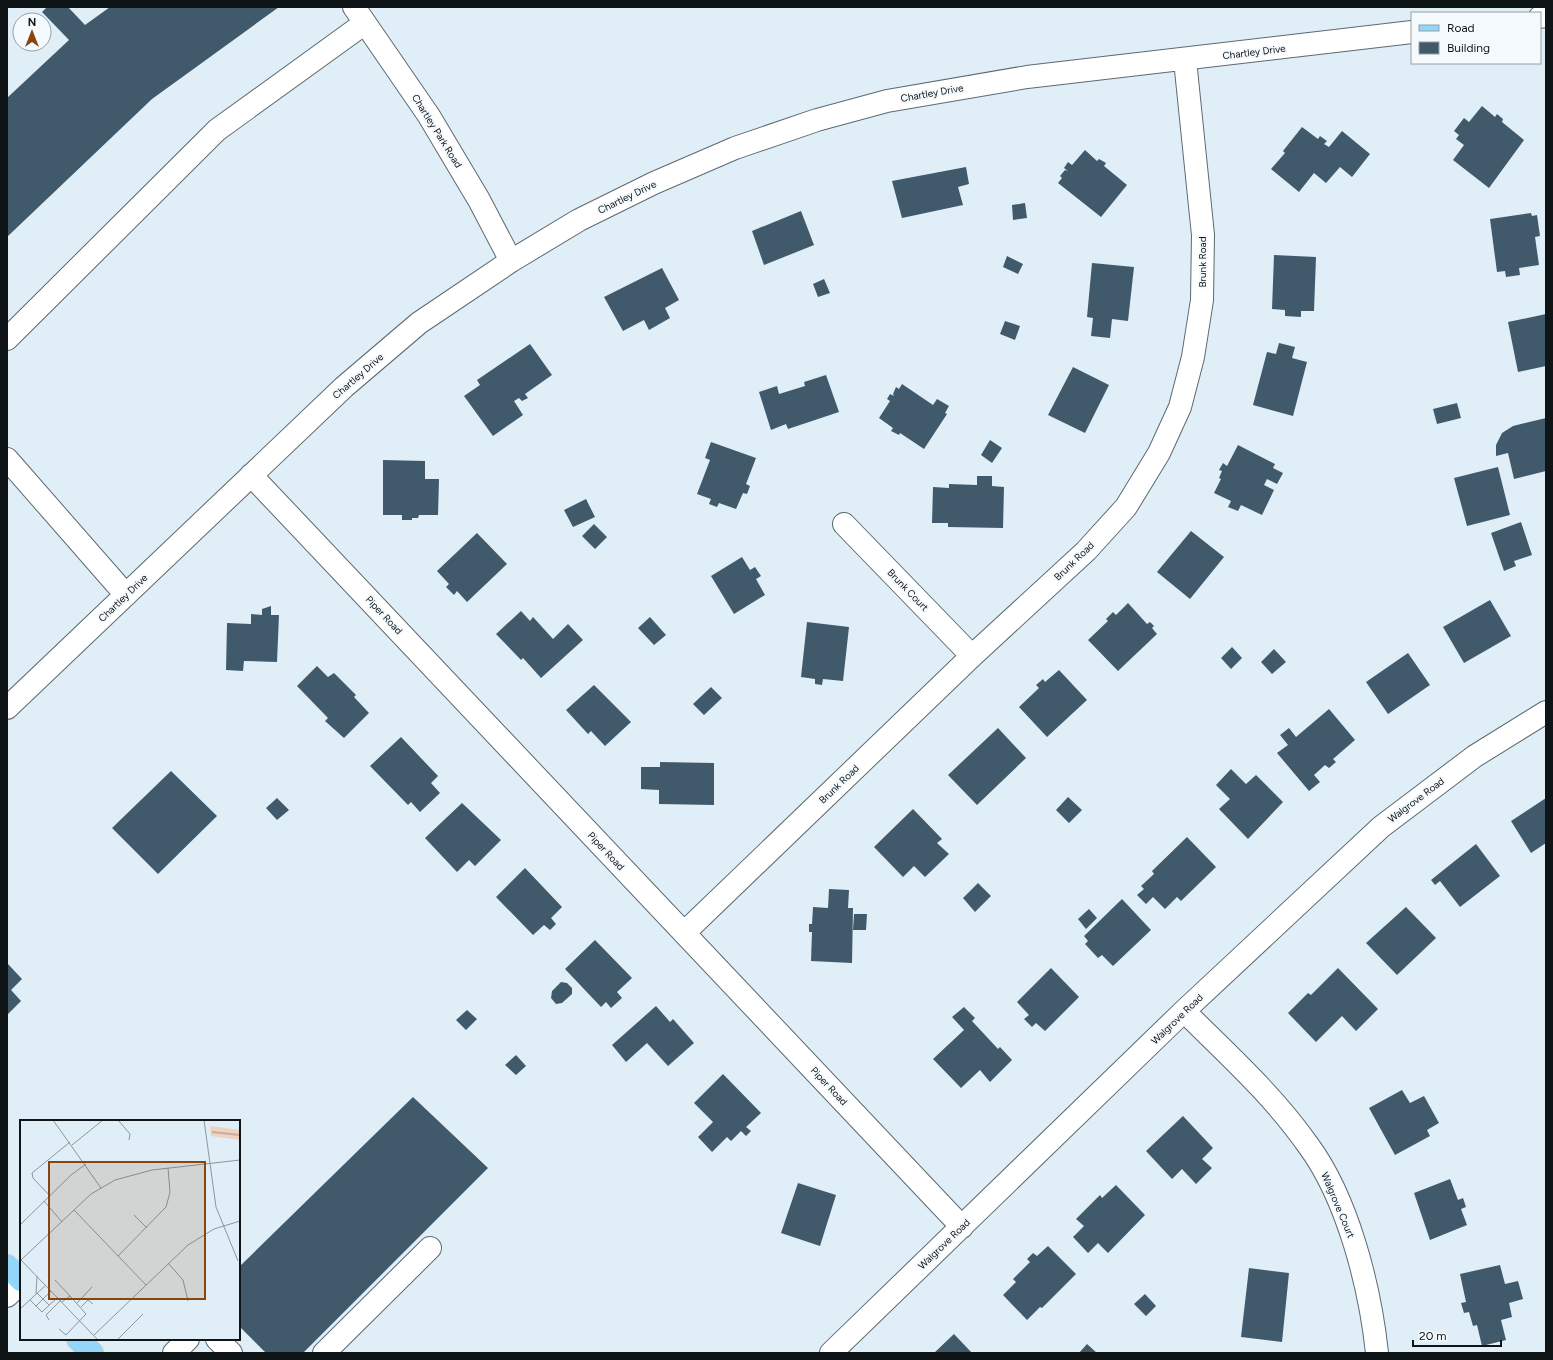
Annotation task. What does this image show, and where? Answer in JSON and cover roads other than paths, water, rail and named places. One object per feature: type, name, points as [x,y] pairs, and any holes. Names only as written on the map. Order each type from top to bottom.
[{"type":"main road","points":[[7,1266],[20,1281]]},
{"type":"street","name":"Chartley Park Road","points":[[360,15],[429,116],[479,200],[511,261]]},
{"type":"street","points":[[8,336],[217,130],[360,15]]},
{"type":"street","name":"Chartley Drive","points":[[7,708],[344,387],[419,323],[511,261],[578,220],[654,183],[735,148],[817,120],[887,101],[1027,77],[1185,60],[1411,32]]},
{"type":"street","name":"Brunk Road","points":[[684,933],[972,656],[1086,551],[1126,507],[1159,453],[1180,407],[1194,357],[1202,300],[1202,235],[1185,60]]},
{"type":"street","points":[[7,459],[126,595]]},
{"type":"street","name":"Piper Road","points":[[251,475],[962,1227]]},
{"type":"street","name":"Brunk Court","points":[[844,524],[972,656]]},
{"type":"street","name":"Walgrove Road","points":[[831,1353],[1184,1011],[1381,827],[1475,756],[1546,712]]},
{"type":"street","name":"Walgrove Court","points":[[1184,1011],[1281,1110],[1309,1146],[1329,1179],[1362,1267],[1373,1314],[1377,1353]]},
{"type":"street","points":[[324,1353],[430,1248]]},
{"type":"street","points":[[7,1296],[20,1283]]},
{"type":"street","points":[[174,1353],[187,1340]]},
{"type":"street","points":[[218,1340],[231,1353]]}]
